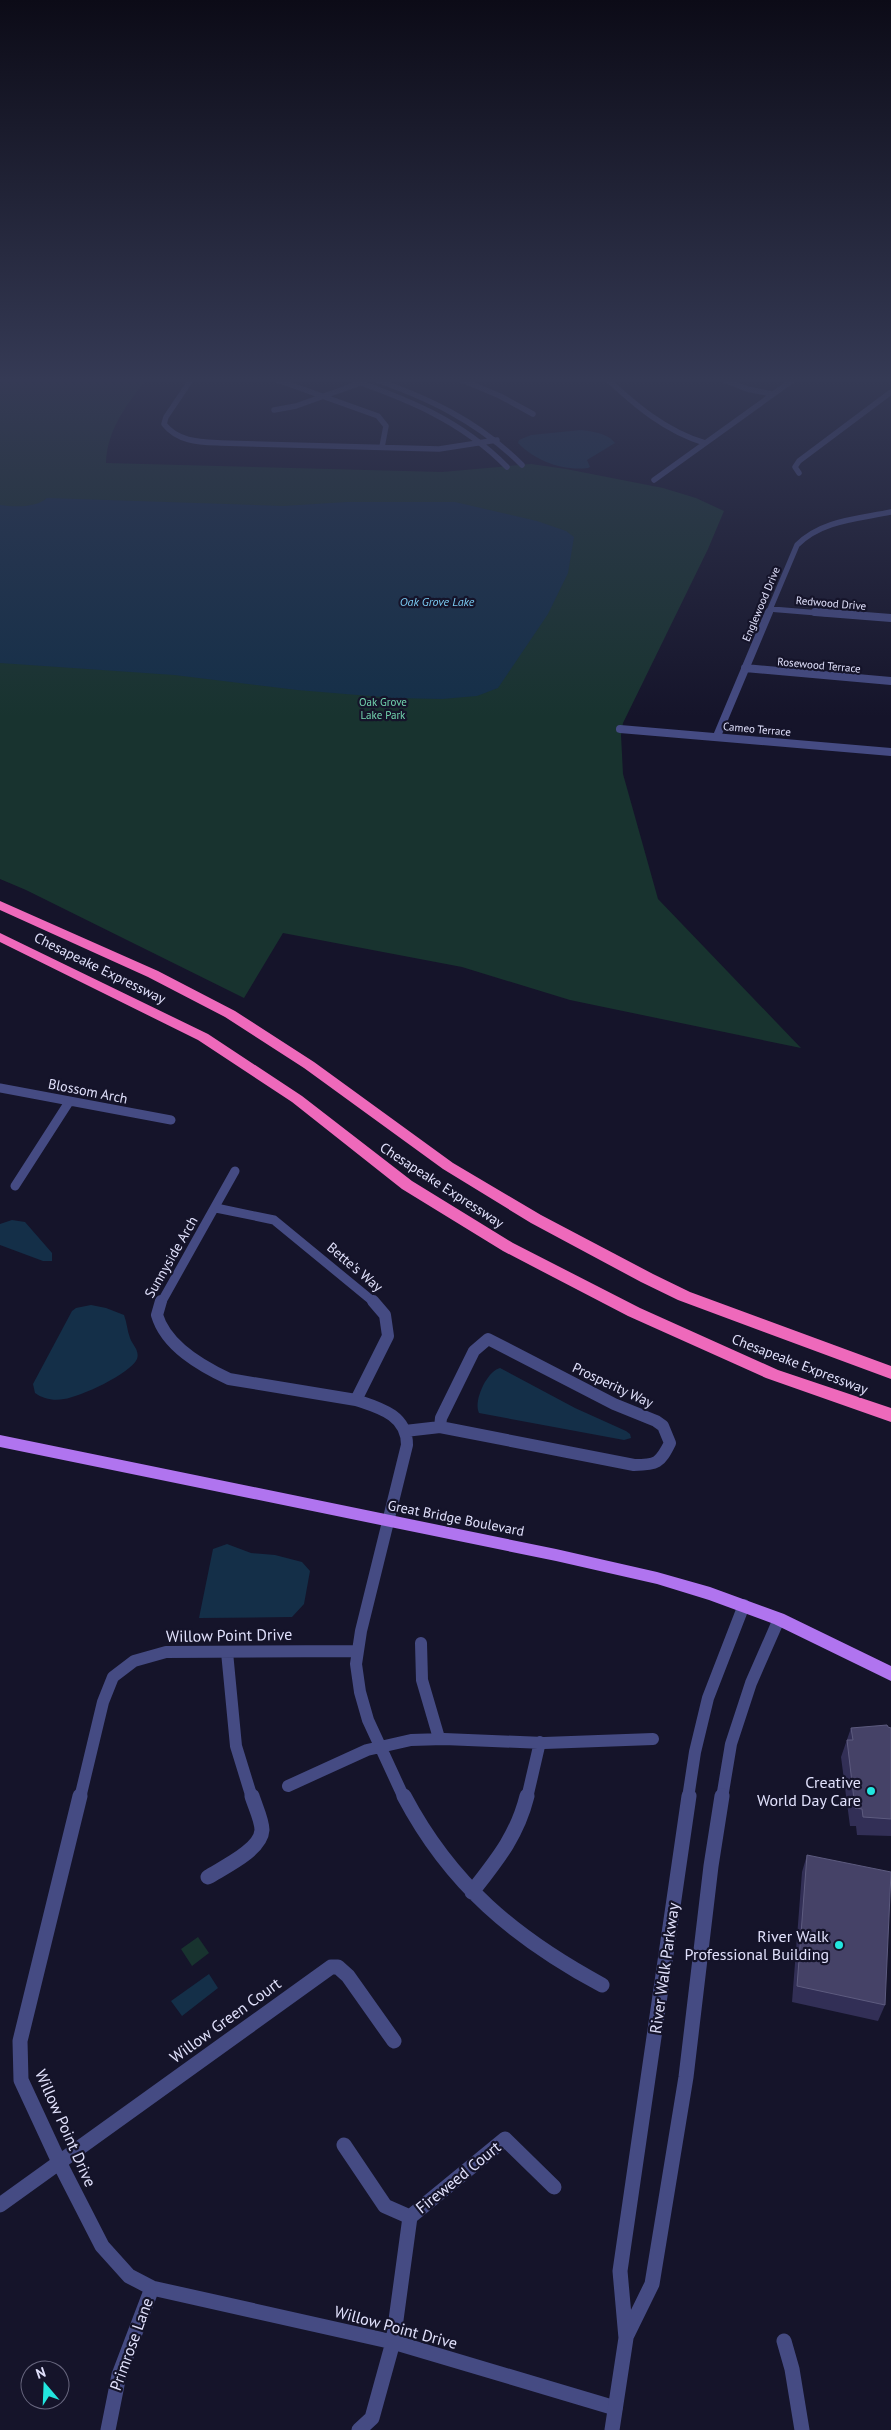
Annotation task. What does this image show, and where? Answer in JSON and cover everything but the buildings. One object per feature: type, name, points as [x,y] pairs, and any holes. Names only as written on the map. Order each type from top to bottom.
[{"type":"highway","name":"Chesapeake Expressway","points":[[0,905],[153,974],[230,1014],[309,1065],[448,1166],[536,1219],[647,1278],[693,1300],[891,1373]]},
{"type":"highway","name":"Chesapeake Expressway","points":[[0,937],[203,1037],[297,1099],[407,1185],[508,1247],[634,1312],[764,1370],[891,1415]]},
{"type":"main road","name":"Great Bridge Boulevard","points":[[0,1441],[386,1522],[556,1555],[657,1578],[744,1605],[779,1619],[891,1674]]},
{"type":"street","name":"Englewood Drive","points":[[717,736],[797,545],[802,538],[828,527],[891,512]]},
{"type":"street","name":"Redwood Drive","points":[[770,608],[891,618]]},
{"type":"street","name":"Rosewood Terrace","points":[[745,668],[891,681]]},
{"type":"street","name":"Cameo Terrace","points":[[620,729],[891,752]]},
{"type":"street","name":"Blossom Arch","points":[[0,1088],[171,1120]]},
{"type":"street","points":[[15,1186],[69,1102]]},
{"type":"street","name":"Sunnyside Arch","points":[[235,1171],[216,1208],[159,1303],[158,1322],[170,1339],[211,1372],[229,1379],[356,1400]]},
{"type":"street","name":"Bette's Way","points":[[216,1208],[274,1220],[379,1306],[385,1315],[388,1336],[356,1400]]},
{"type":"street","name":"Prosperity Way","points":[[405,1431],[440,1427],[634,1465],[650,1465],[661,1460],[670,1443],[662,1426],[656,1420],[614,1404],[488,1339],[474,1350],[441,1418],[440,1427]]},
{"type":"street","points":[[356,1400],[384,1409],[398,1418],[405,1431],[407,1446],[386,1522],[357,1651],[357,1675],[379,1746],[406,1800],[439,1854],[472,1892],[522,1938],[562,1964],[602,1985]]},
{"type":"street","name":"River Walk Parkway","points":[[612,2430],[626,2338],[620,2271],[695,1752],[714,1681],[744,1605]]},
{"type":"street","name":"River Walk Parkway","points":[[626,2338],[652,2284],[686,2078],[711,1866],[731,1744],[751,1683],[779,1619]]},
{"type":"street","points":[[421,1642],[418,1659],[419,1676],[439,1738]]},
{"type":"street","name":"Willow Point Drive","points":[[357,1651],[166,1652],[134,1661],[113,1677],[103,1702],[20,2041],[21,2080],[59,2162],[102,2246],[129,2276],[152,2288],[393,2342],[615,2408]]},
{"type":"street","points":[[208,1877],[255,1848],[262,1829],[236,1746],[227,1652]]},
{"type":"street","points":[[288,1786],[379,1746],[439,1738],[540,1742],[654,1738]]},
{"type":"street","points":[[472,1892],[498,1859],[521,1821],[540,1742]]},
{"type":"street","name":"Willow Green Court","points":[[59,2162],[331,1966],[338,1967],[348,1976],[394,2041]]},
{"type":"street","name":"Fireweed Court","points":[[393,2342],[410,2217],[505,2139],[554,2187]]},
{"type":"street","points":[[344,2145],[385,2206],[410,2217]]},
{"type":"street","points":[[0,2205],[59,2162]]},
{"type":"street","name":"Primrose Lane","points":[[108,2430],[111,2402],[122,2364],[152,2288]]},
{"type":"street","points":[[784,2341],[792,2369],[802,2430]]},
{"type":"street","points":[[359,2430],[372,2418],[393,2342]]},
{"type":"green space","name":"Oak Grove Lake Park","points":[[0,490],[671,490],[696,498],[724,511],[708,549],[623,723],[621,735],[623,774],[658,899],[801,1048],[570,1000],[462,967],[283,933],[244,998],[26,890],[0,879]]},
{"type":"green space","points":[[198,1937],[209,1953],[192,1966],[181,1949]]},
{"type":"water","name":"Oak Grove Lake","points":[[47,498],[283,506],[347,502],[455,502],[537,521],[566,531],[574,537],[568,573],[548,614],[498,688],[477,696],[442,699],[394,698],[297,690],[174,675],[0,663],[0,505],[31,505]]},
{"type":"water","points":[[12,1220],[25,1222],[52,1253],[52,1261],[43,1261],[0,1245],[0,1224]]},
{"type":"water","points":[[91,1305],[124,1315],[130,1338],[138,1356],[137,1359],[133,1365],[115,1378],[81,1394],[56,1400],[38,1395],[35,1393],[33,1384],[72,1311],[76,1308]]},
{"type":"water","points":[[500,1368],[575,1408],[626,1431],[630,1434],[631,1438],[624,1440],[479,1413],[478,1401],[482,1387],[490,1375]]},
{"type":"water","points":[[227,1544],[251,1553],[275,1555],[302,1562],[310,1571],[304,1604],[292,1617],[199,1618],[213,1549]]},
{"type":"water","points":[[209,1974],[218,1988],[182,2016],[171,2001]]},
{"type":"place","name":"Creative World Day Care","points":[[871,1791]]},
{"type":"place","name":"River Walk Professional Building","points":[[839,1945]]}]
